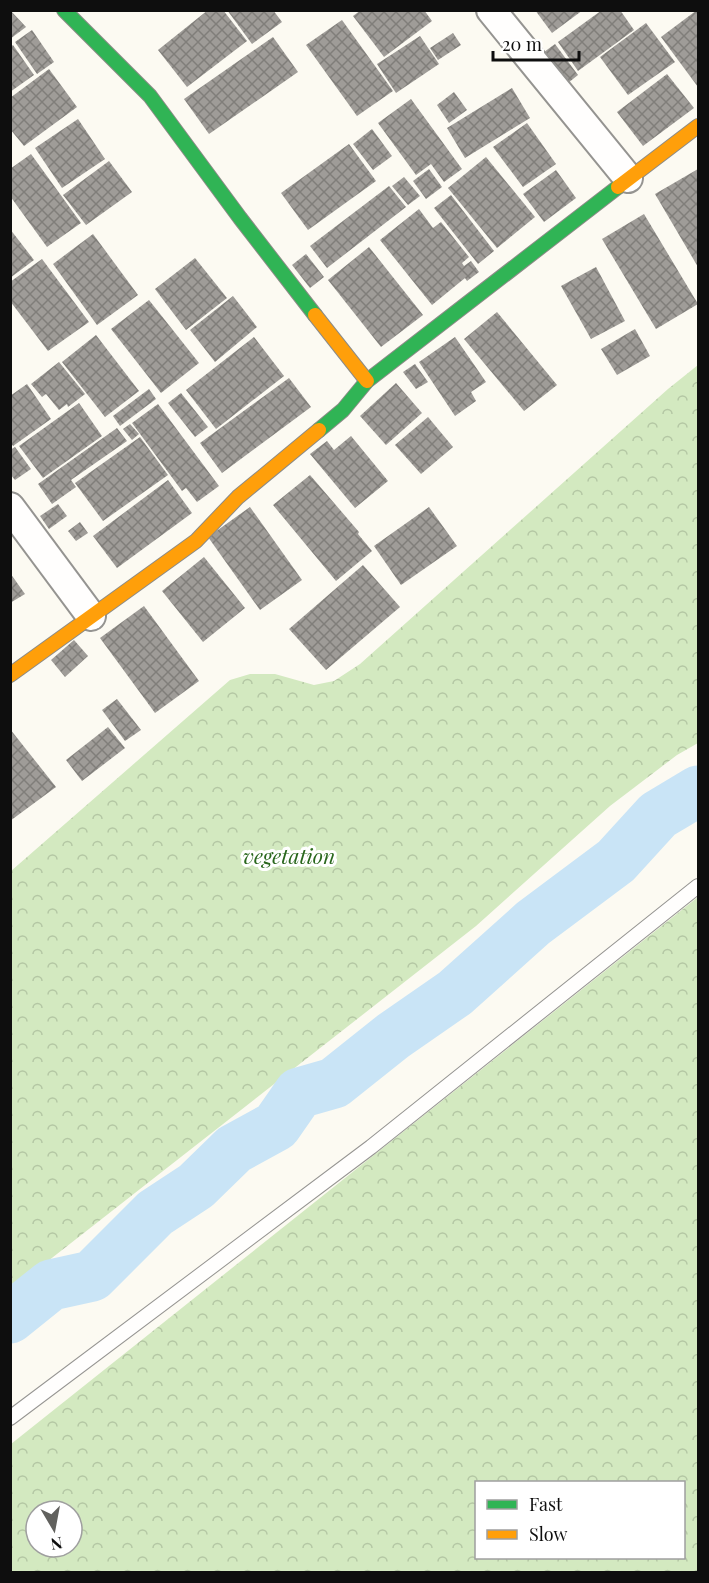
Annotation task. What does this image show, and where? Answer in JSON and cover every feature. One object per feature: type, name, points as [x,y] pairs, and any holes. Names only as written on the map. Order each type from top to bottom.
[{"type":"street","points":[[64,10],[150,96],[240,218],[367,381]]},
{"type":"street","points":[[491,10],[628,178]]},
{"type":"street","points":[[10,675],[196,541],[238,497],[343,410],[367,381],[628,178],[699,126]]},
{"type":"street","points":[[10,507],[91,616]]},
{"type":"lane","points":[[10,1418],[371,1147],[699,886]]},
{"type":"green space","name":"vegetation","points":[[698,365],[698,743],[677,755],[610,806],[476,926],[11,1290],[11,871],[230,680],[250,674],[275,674],[314,685],[334,681],[360,664],[668,389]]},
{"type":"green space","points":[[698,897],[698,1572],[11,1572],[11,1444]]},
{"type":"building","points":[[10,10],[26,27],[10,39]]},
{"type":"building","points":[[208,10],[223,10],[247,41],[187,87],[158,50]]},
{"type":"building","points":[[227,10],[273,10],[282,22],[252,44]]},
{"type":"building","points":[[361,10],[424,10],[432,21],[384,57],[353,16]]},
{"type":"building","points":[[535,10],[583,10],[552,33]]},
{"type":"building","points":[[602,10],[620,10],[634,30],[578,71],[558,42]]},
{"type":"building","points":[[697,10],[698,12],[698,87],[661,37]]},
{"type":"building","points":[[342,20],[393,91],[357,116],[306,45]]},
{"type":"building","points":[[646,23],[675,62],[628,95],[600,57]]},
{"type":"building","points":[[32,30],[54,62],[37,74],[15,42]]},
{"type":"building","points":[[453,33],[461,45],[438,60],[430,48]]},
{"type":"building","points":[[420,36],[439,64],[396,93],[377,64]]},
{"type":"building","points":[[273,37],[298,72],[209,134],[184,99]]},
{"type":"building","points":[[555,44],[578,75],[563,87],[540,55]]},
{"type":"building","points":[[13,45],[34,75],[10,92],[10,47]]},
{"type":"building","points":[[49,69],[77,107],[24,146],[10,129],[10,98]]},
{"type":"building","points":[[667,74],[694,108],[643,146],[617,112]]},
{"type":"building","points":[[512,88],[530,118],[465,158],[447,128]]},
{"type":"building","points":[[454,92],[467,110],[449,123],[437,105]]},
{"type":"building","points":[[411,99],[462,169],[444,182],[431,164],[416,175],[378,123]]},
{"type":"building","points":[[78,119],[105,159],[62,188],[35,148]]},
{"type":"building","points":[[527,123],[556,164],[523,187],[493,147]]},
{"type":"building","points":[[372,129],[392,156],[373,170],[353,144]]},
{"type":"building","points":[[349,144],[376,181],[308,230],[281,193]]},
{"type":"building","points":[[31,154],[81,223],[47,247],[10,196],[10,169]]},
{"type":"building","points":[[486,157],[535,217],[497,248],[448,188]]},
{"type":"building","points":[[109,161],[132,192],[86,225],[63,195]]},
{"type":"building","points":[[429,169],[442,187],[426,199],[413,181]]},
{"type":"building","points":[[698,169],[698,267],[655,194]]},
{"type":"building","points":[[556,170],[576,198],[544,222],[523,194]]},
{"type":"building","points":[[404,177],[420,196],[408,205],[392,186]]},
{"type":"building","points":[[389,186],[406,207],[327,268],[310,246]]},
{"type":"building","points":[[451,195],[494,251],[478,264],[434,208]]},
{"type":"building","points":[[419,209],[433,228],[441,222],[469,257],[462,263],[464,266],[471,261],[479,272],[467,281],[465,278],[432,305],[380,240]]},
{"type":"building","points":[[644,214],[698,304],[656,329],[602,239]]},
{"type":"building","points":[[10,229],[34,260],[10,278]]},
{"type":"building","points":[[93,234],[138,295],[97,325],[53,264]]},
{"type":"building","points":[[369,247],[423,315],[381,347],[328,280]]},
{"type":"building","points":[[306,254],[324,277],[310,288],[292,265]]},
{"type":"building","points":[[195,258],[227,298],[186,330],[155,289]]},
{"type":"building","points":[[42,259],[89,322],[48,351],[10,301],[10,282]]},
{"type":"building","points":[[596,267],[625,321],[591,339],[561,286]]},
{"type":"building","points":[[233,296],[257,327],[215,362],[190,330]]},
{"type":"building","points":[[149,300],[199,363],[161,393],[111,329]]},
{"type":"building","points":[[497,312],[557,385],[524,411],[464,339]]},
{"type":"building","points":[[635,329],[650,356],[617,375],[601,349]]},
{"type":"building","points":[[96,335],[139,391],[105,417],[62,362]]},
{"type":"building","points":[[254,337],[284,376],[216,429],[186,390]]},
{"type":"building","points":[[455,337],[486,382],[471,392],[476,401],[455,416],[419,362]]},
{"type":"building","points":[[59,362],[85,394],[68,407],[67,404],[59,410],[46,394],[42,397],[31,384]]},
{"type":"building","points":[[415,364],[428,382],[416,389],[403,372]]},
{"type":"building","points":[[289,378],[311,407],[222,473],[200,443]]},
{"type":"building","points":[[396,383],[422,413],[386,445],[360,416]]},
{"type":"building","points":[[27,384],[51,419],[13,446],[10,442],[10,396]]},
{"type":"building","points":[[149,389],[156,399],[120,426],[113,416]]},
{"type":"building","points":[[181,393],[208,427],[195,437],[168,403]]},
{"type":"building","points":[[79,403],[102,436],[43,478],[19,446]]},
{"type":"building","points":[[158,404],[219,486],[197,502],[186,488],[182,491],[132,423]]},
{"type":"building","points":[[428,417],[453,447],[421,474],[395,445]]},
{"type":"building","points":[[130,424],[139,434],[132,440],[123,429]]},
{"type":"building","points":[[117,428],[127,441],[71,480],[76,487],[52,504],[38,484]]},
{"type":"building","points":[[351,436],[388,481],[355,508],[310,454],[327,441],[334,450]]},
{"type":"building","points":[[140,437],[168,475],[103,521],[75,483]]},
{"type":"building","points":[[15,447],[31,469],[15,480],[10,474],[10,450]]},
{"type":"building","points":[[310,475],[359,532],[358,534],[372,551],[336,581],[273,505]]},
{"type":"building","points":[[168,480],[192,513],[117,568],[93,536]]},
{"type":"building","points":[[58,504],[67,516],[49,529],[40,516]]},
{"type":"building","points":[[250,507],[302,580],[260,610],[208,537]]},
{"type":"building","points":[[429,507],[457,546],[401,585],[374,546]]},
{"type":"building","points":[[80,522],[88,533],[76,541],[68,531]]},
{"type":"building","points":[[204,557],[245,608],[203,642],[162,591]]},
{"type":"building","points":[[363,565],[400,607],[326,670],[289,629]]},
{"type":"building","points":[[10,573],[25,594],[10,603]]},
{"type":"building","points":[[144,606],[199,681],[155,713],[100,638]]},
{"type":"building","points":[[74,640],[88,656],[65,677],[51,660]]},
{"type":"building","points":[[117,699],[141,730],[125,741],[102,710]]},
{"type":"building","points":[[108,727],[125,748],[82,781],[66,760]]},
{"type":"building","points":[[10,729],[56,787],[10,821]]},
{"type":"waterway","points":[[10,1318],[51,1285],[92,1276],[155,1213],[196,1186],[234,1149],[276,1126],[299,1093],[334,1083],[393,1036],[455,993],[533,923],[616,861],[658,815],[698,791]]},
{"type":"traffic: fast","points":[[64,10],[150,96],[315,315]]},
{"type":"traffic: fast","points":[[319,430],[343,410],[367,381],[618,187]]},
{"type":"traffic: slow","points":[[618,187],[698,126]]},
{"type":"traffic: slow","points":[[315,315],[367,381]]},
{"type":"traffic: slow","points":[[10,675],[196,541],[238,497],[319,430]]}]
